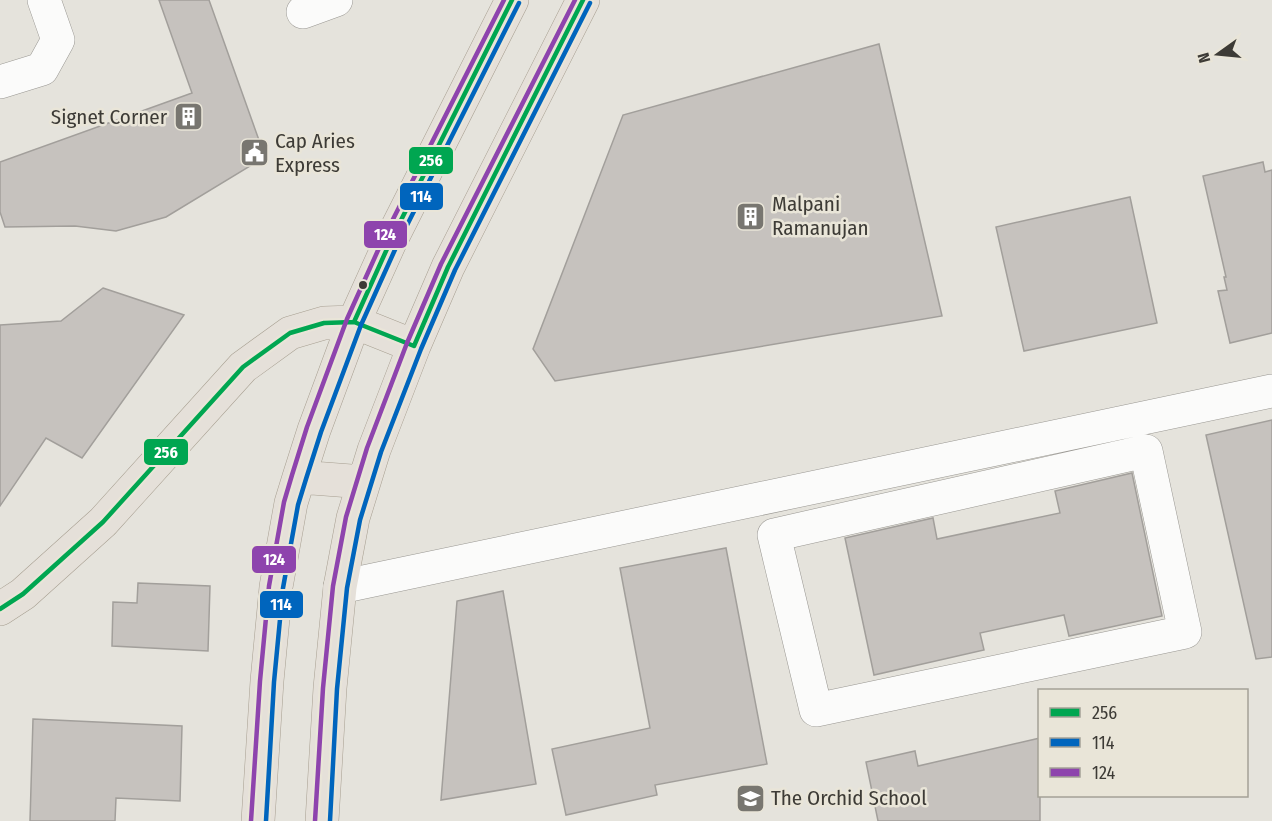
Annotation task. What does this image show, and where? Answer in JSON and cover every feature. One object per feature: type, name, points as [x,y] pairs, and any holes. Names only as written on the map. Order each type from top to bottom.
[{"type":"main road","points":[[258,821],[276,587],[291,502],[314,430],[354,322],[392,240],[512,0]]},
{"type":"main road","points":[[322,821],[330,688],[340,586],[353,518],[374,450],[414,346],[448,267],[583,0]]},
{"type":"main road","points":[[0,609],[23,594],[103,522],[243,367],[290,333],[324,323],[354,322],[414,346]]},
{"type":"main road","points":[[299,477],[364,482]]},
{"type":"street","points":[[0,82],[42,69],[58,40],[44,0]]},
{"type":"street","points":[[303,12],[336,0]]},
{"type":"street","points":[[340,586],[1272,391]]},
{"type":"street","points":[[1146,451],[1185,632],[816,710],[774,535],[928,500],[1146,451]]},
{"type":"street","points":[[921,464],[928,500]]},
{"type":"building","name":"Signet Corner","points":[[159,0],[209,0],[265,157],[166,217],[116,231],[75,226],[5,227],[0,212],[0,162],[192,93]]},
{"type":"building","name":"Malpani Ramanujan","points":[[879,44],[942,316],[555,381],[533,349],[623,115]]},
{"type":"building","points":[[1263,162],[1265,172],[1272,170],[1272,333],[1230,343],[1218,291],[1227,290],[1224,277],[1226,277],[1203,176]]},
{"type":"building","points":[[1130,197],[1157,323],[1024,351],[996,227]]},
{"type":"building","points":[[103,288],[184,315],[82,458],[46,438],[0,506],[0,325],[61,321]]},
{"type":"building","points":[[1272,420],[1272,657],[1256,659],[1206,435]]},
{"type":"building","points":[[1132,473],[1162,616],[1069,636],[1064,615],[980,633],[984,650],[874,675],[845,538],[933,518],[937,539],[1060,513],[1055,491]]},
{"type":"building","points":[[726,548],[767,764],[655,785],[657,795],[566,815],[552,749],[650,728],[620,568]]},
{"type":"building","points":[[138,583],[210,586],[208,651],[112,646],[113,602],[137,603]]},
{"type":"building","points":[[503,591],[536,784],[441,800],[457,601]]},
{"type":"building","points":[[33,719],[182,726],[180,801],[116,798],[115,821],[30,821]]},
{"type":"building","points":[[1038,738],[1040,821],[878,821],[866,762],[915,751],[918,766]]},
{"type":"transit line","name":"124","points":[[251,821],[269,586],[284,502],[292,475],[307,427],[347,319],[384,237],[504,0]]},
{"type":"transit line","name":"256","points":[[354,322],[391,240],[512,0]]},
{"type":"transit line","name":"124","points":[[315,821],[323,688],[333,586],[346,517],[367,448],[407,343],[441,264],[575,0]]},
{"type":"transit line","name":"256","points":[[0,609],[23,594],[103,522],[243,367],[290,333],[324,323],[354,322],[414,346],[448,267],[583,0]]},
{"type":"transit line","name":"114","points":[[266,821],[274,682],[283,588],[298,505],[306,479],[361,325],[398,243],[519,3]]},
{"type":"transit line","name":"114","points":[[330,821],[337,689],[347,588],[360,520],[381,452],[455,270],[590,3]]},
{"type":"place","name":"Signet Corner","points":[[188,117]]},
{"type":"place","name":"Cap Aries Express","points":[[254,153]]},
{"type":"place","name":"Malpani Ramanujan","points":[[751,216]]},
{"type":"place","name":"The Orchid School","points":[[750,798]]}]
